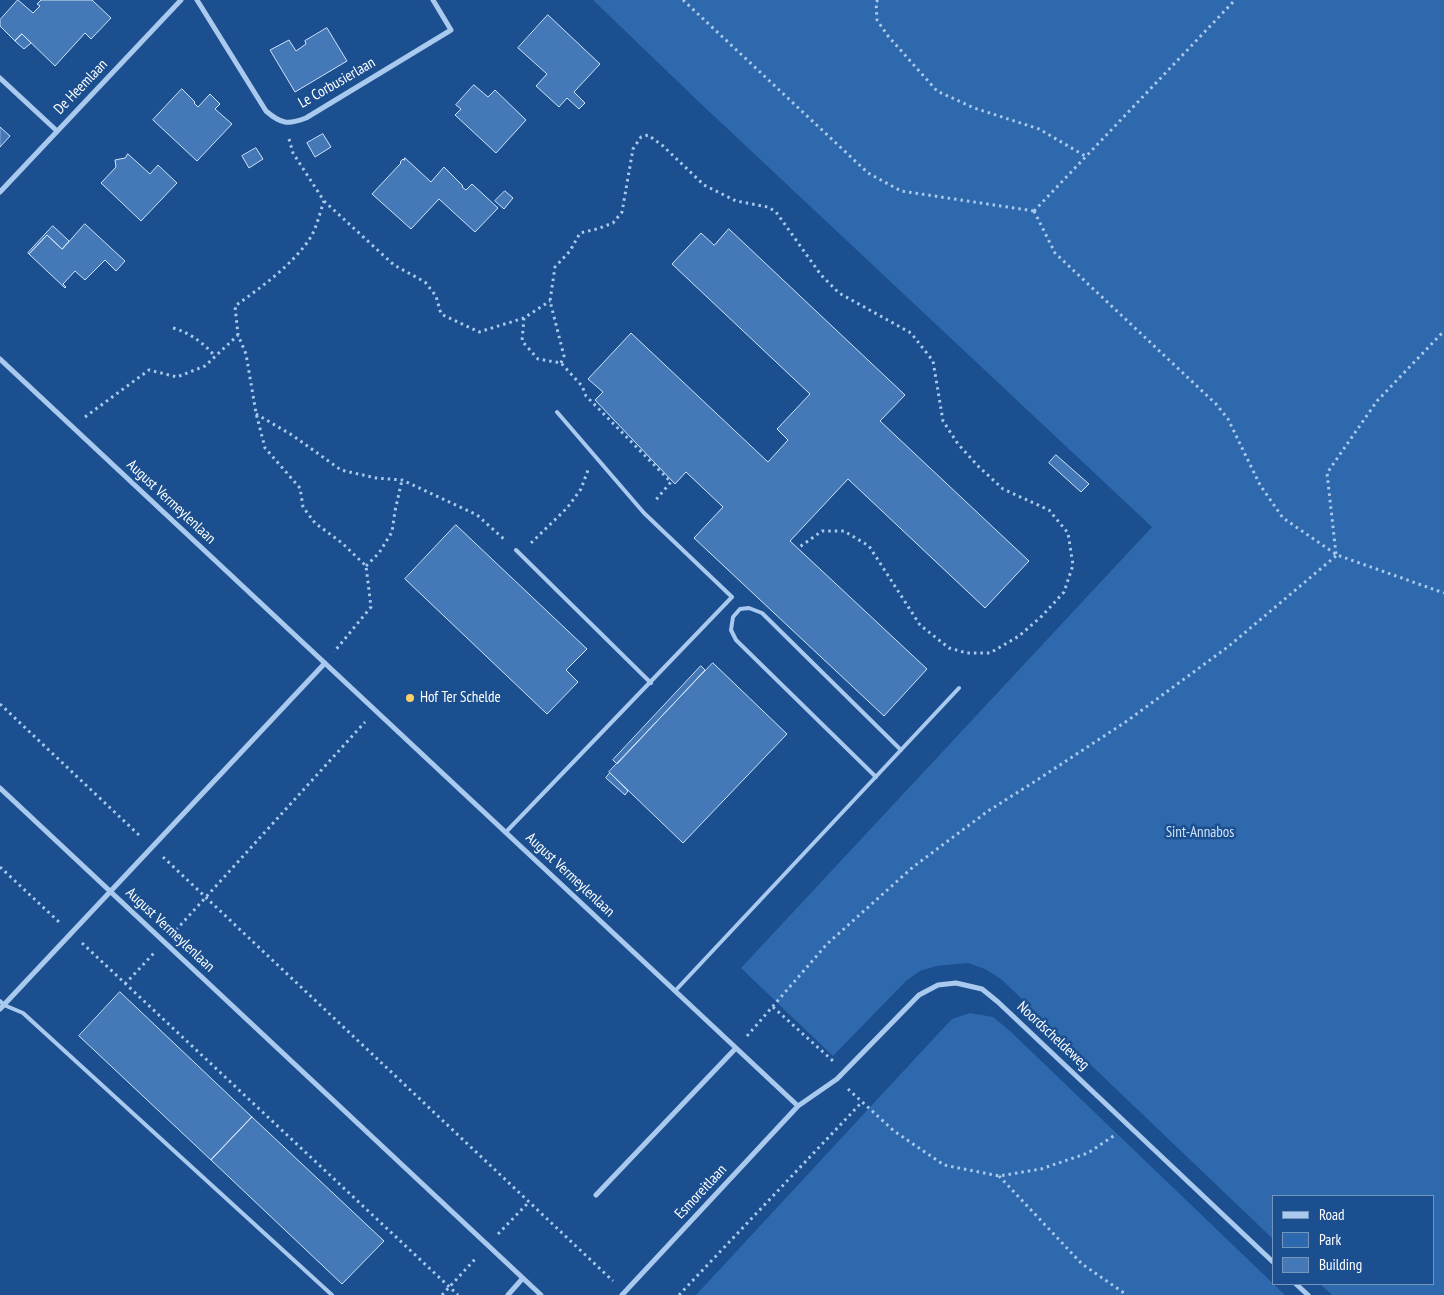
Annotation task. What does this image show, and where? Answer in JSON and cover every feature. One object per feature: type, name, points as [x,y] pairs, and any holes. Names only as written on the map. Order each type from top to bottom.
[{"type":"street","name":"De Heemlaan","points":[[0,192],[181,0]]},
{"type":"street","points":[[197,0],[266,111],[277,120],[284,122]]},
{"type":"street","name":"Le Corbusierlaan","points":[[284,122],[292,123],[306,118],[451,30],[434,0]]},
{"type":"street","points":[[0,78],[57,131]]},
{"type":"street","name":"August Vermeylenlaan","points":[[0,359],[798,1106]]},
{"type":"street","name":"August Vermeylenlaan","points":[[1,1005],[72,933],[325,663]]},
{"type":"street","name":"August Vermeylenlaan","points":[[1,791],[541,1295]]},
{"type":"street","name":"Noordscheldeweg","points":[[798,1106],[837,1079],[919,995],[938,985],[956,983],[982,990],[998,1002],[1131,1126],[1272,1261]]},
{"type":"street","points":[[596,1195],[736,1048]]},
{"type":"street","name":"Esmoreitlaan","points":[[623,1294],[798,1106]]},
{"type":"street","points":[[508,1295],[523,1278]]},
{"type":"street","points":[[1297,1285],[1308,1295]]},
{"type":"lane","points":[[506,832],[732,597],[644,513],[557,412]]},
{"type":"lane","points":[[516,550],[651,683]]},
{"type":"lane","points":[[876,776],[736,640],[731,630],[733,617],[740,609],[749,608],[762,613],[901,750]]},
{"type":"lane","points":[[675,991],[959,688]]},
{"type":"lane","points":[[1,1005],[23,1013],[332,1295]]},
{"type":"path","points":[[683,0],[868,173],[901,191],[1034,211]]},
{"type":"path","points":[[878,0],[876,2],[877,20],[888,36],[937,91],[974,108],[1039,130],[1088,157]]},
{"type":"path","points":[[1034,211],[1088,157],[1235,0]]},
{"type":"path","points":[[284,122],[293,153],[324,201],[394,265],[425,282],[436,296],[441,314],[479,332],[524,318],[550,301]]},
{"type":"path","points":[[561,363],[564,356],[550,301],[555,267],[570,251],[580,233],[613,223],[622,212],[634,149],[641,137],[648,136],[664,146],[704,185],[736,201],[768,207],[776,212],[820,275],[839,293],[911,333],[933,361],[943,421],[958,444],[978,466],[1003,488],[1049,510],[1068,533],[1073,564],[1064,592],[1042,616],[1019,636],[990,652],[967,653],[949,648],[920,624],[869,546],[844,531],[822,531],[798,548]]},
{"type":"path","points":[[324,201],[307,243],[284,268],[235,306],[238,335],[246,354],[256,414],[265,448],[300,488],[303,506],[315,523],[342,543],[366,566],[370,607],[325,663]]},
{"type":"path","points":[[1034,211],[1055,252],[1209,398],[1228,419],[1260,485],[1283,518],[1336,554],[1444,593]]},
{"type":"path","points":[[524,318],[522,341],[538,359],[561,363],[582,386],[586,396],[671,482],[644,513]]},
{"type":"path","points":[[173,328],[197,339],[215,356]]},
{"type":"path","points":[[1336,554],[1327,473],[1376,401],[1444,331]]},
{"type":"path","points":[[72,426],[149,370],[177,377],[205,366],[238,335]]},
{"type":"path","points":[[256,414],[292,435],[342,470],[376,478],[402,480],[477,515],[516,550],[533,542],[567,508],[581,489],[595,457]]},
{"type":"path","points":[[366,566],[379,553],[392,532],[402,480]]},
{"type":"path","points":[[736,1048],[827,944],[913,867],[988,811],[1127,721],[1229,646],[1336,554]]},
{"type":"path","points":[[0,704],[623,1294]]},
{"type":"path","points":[[125,984],[375,710]]},
{"type":"path","points":[[0,867],[458,1295]]},
{"type":"path","points":[[773,1006],[834,1062],[837,1079],[894,1131],[944,1165],[999,1176],[1041,1169],[1088,1153],[1131,1126]]},
{"type":"path","points":[[680,1295],[862,1102]]},
{"type":"path","points":[[999,1176],[1082,1264],[1127,1295]]},
{"type":"green space","name":"Sint-Annabos","points":[[593,0],[1444,0],[1444,1295],[1332,1295],[1321,1285],[1434,1285],[1434,1195],[1272,1195],[1272,1238],[1001,979],[985,969],[968,963],[936,966],[920,971],[906,981],[833,1056],[741,968],[1152,527],[699,102]]},
{"type":"green space","points":[[970,1013],[993,1017],[1010,1031],[1272,1283],[1272,1285],[1275,1285],[1285,1295],[696,1295],[952,1019]]},
{"type":"building","points":[[18,0],[33,13],[40,6],[37,4],[41,0],[92,0],[111,18],[91,39],[85,33],[55,66],[22,34],[15,41],[0,26],[0,20]]},
{"type":"building","points":[[548,15],[600,64],[574,92],[585,103],[579,109],[567,98],[559,107],[536,86],[547,74],[518,48]]},
{"type":"building","points":[[327,28],[347,61],[295,92],[270,50],[289,40],[296,51],[306,44],[305,41]]},
{"type":"building","points":[[22,34],[31,43],[24,49],[15,41]]},
{"type":"building","points":[[474,85],[488,97],[495,90],[526,120],[496,153],[455,115],[461,109],[456,105]]},
{"type":"building","points":[[182,89],[198,107],[210,94],[220,104],[215,109],[232,124],[197,161],[153,120]]},
{"type":"building","points":[[0,127],[10,136],[0,147]]},
{"type":"building","points":[[323,134],[331,147],[315,157],[307,143]]},
{"type":"building","points":[[256,148],[263,159],[249,168],[242,156]]},
{"type":"building","points":[[128,154],[150,174],[158,165],[177,183],[141,221],[101,183],[116,167],[115,160],[125,158]]},
{"type":"building","points":[[405,158],[431,182],[444,167],[462,187],[466,190],[472,184],[498,208],[475,232],[439,199],[411,229],[372,194]]},
{"type":"building","points":[[505,191],[513,198],[504,209],[495,201]]},
{"type":"building","points":[[85,224],[125,261],[116,271],[105,260],[85,280],[75,271],[63,284],[65,288],[29,254],[47,235],[62,249]]},
{"type":"building","points":[[53,226],[69,241],[62,249],[47,235],[29,254],[28,253]]},
{"type":"building","points":[[729,229],[905,395],[880,421],[1029,561],[985,608],[848,479],[790,541],[927,669],[884,716],[694,538],[723,507],[686,472],[675,484],[595,400],[603,392],[588,379],[631,333],[768,462],[788,440],[777,429],[810,394],[672,264],[701,233],[714,245]]},
{"type":"building","points":[[1056,455],[1089,484],[1081,492],[1049,463]]},
{"type":"building","points":[[456,525],[587,649],[566,670],[578,682],[547,714],[405,579]]},
{"type":"building","points":[[713,663],[787,734],[683,843],[609,772]]},
{"type":"building","points":[[701,666],[705,670],[617,764],[613,760]]},
{"type":"building","points":[[610,773],[628,791],[625,795],[606,778]]},
{"type":"building","points":[[120,992],[252,1117],[211,1160],[79,1036]]},
{"type":"building","points":[[252,1117],[384,1241],[342,1284],[211,1160]]},
{"type":"place","name":"Hof Ter Schelde","points":[[410,698]]}]
